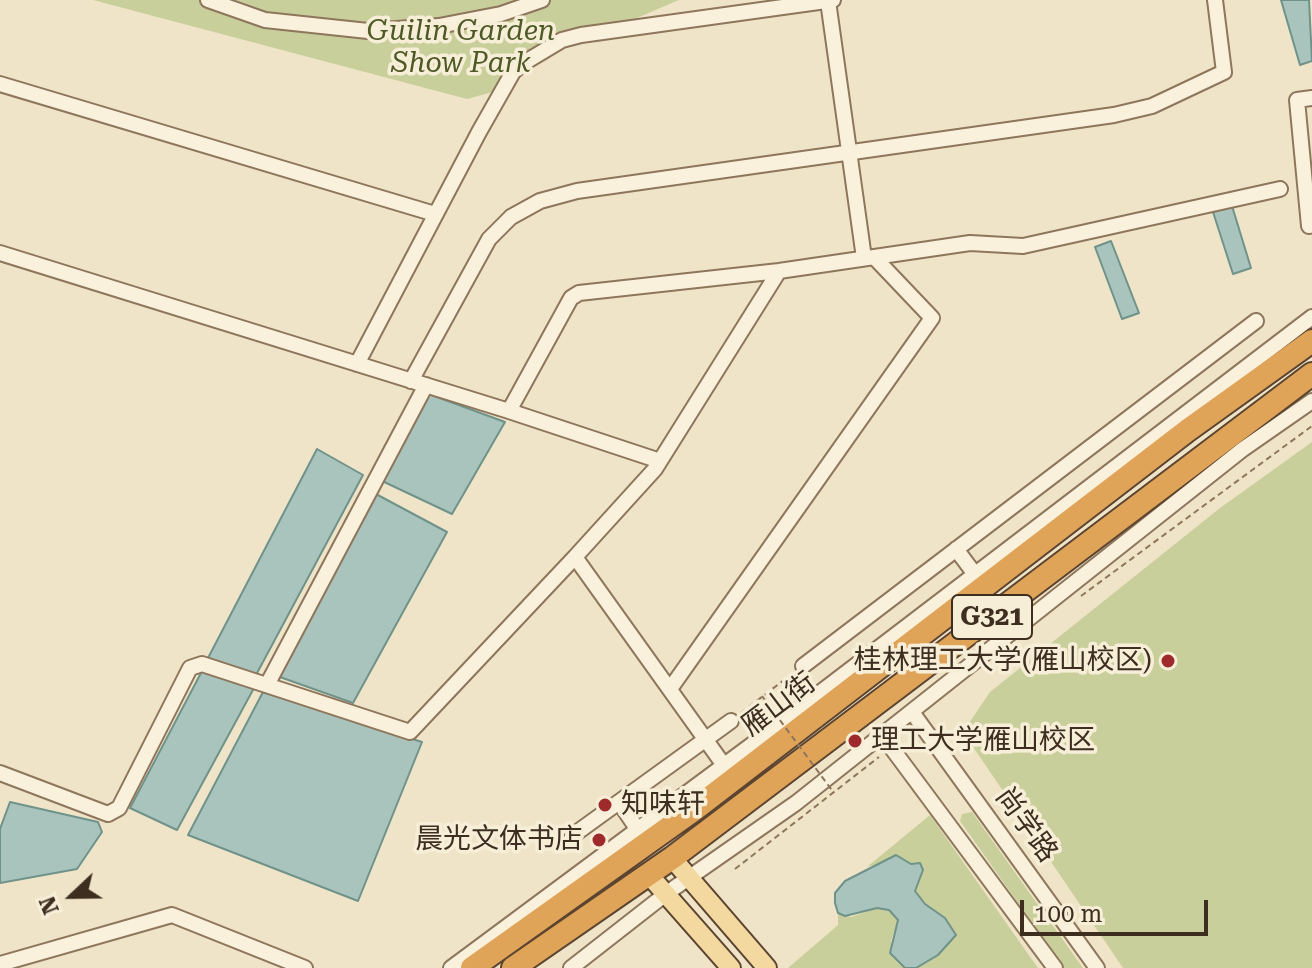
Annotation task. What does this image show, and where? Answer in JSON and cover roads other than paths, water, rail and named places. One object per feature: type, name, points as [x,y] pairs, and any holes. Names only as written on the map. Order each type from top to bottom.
[{"type":"highway","name":"雁山街","points":[[472,968],[633,854],[729,771],[1312,341]]},
{"type":"highway","name":"雁山街","points":[[513,968],[672,858],[1312,374]]},
{"type":"main road","points":[[672,858],[767,968]]},
{"type":"main road","points":[[649,875],[731,968]]},
{"type":"street","points":[[208,0],[265,20],[368,31],[439,26],[501,14],[542,0]]},
{"type":"street","points":[[357,364],[513,72],[562,40],[830,0],[869,258],[932,318],[670,689]]},
{"type":"street","points":[[267,685],[489,239],[511,217],[540,201],[577,191],[1114,115],[1152,106],[1224,72],[1215,0]]},
{"type":"street","points":[[0,84],[435,214]]},
{"type":"street","points":[[1312,98],[1297,100],[1309,226],[1312,225]]},
{"type":"street","points":[[509,411],[571,298],[579,293],[779,271],[970,243],[1023,246],[1280,189]]},
{"type":"street","points":[[0,253],[660,461]]},
{"type":"street","points":[[0,773],[108,814],[119,808],[190,668],[202,664],[410,732],[575,557],[660,461],[779,271]]},
{"type":"street","points":[[451,968],[638,830],[729,771],[974,573],[1312,317]]},
{"type":"street","points":[[803,666],[1256,321]]},
{"type":"street","points":[[1212,355],[1230,378]]},
{"type":"street","points":[[571,968],[667,893],[886,741],[912,712],[1243,449],[1312,401]]},
{"type":"street","points":[[956,549],[974,573]]},
{"type":"street","points":[[575,557],[729,771]]},
{"type":"street","name":"尚学路","points":[[912,712],[1097,968]]},
{"type":"street","points":[[572,836],[731,721]]},
{"type":"street","points":[[886,741],[1055,968]]},
{"type":"street","points":[[619,802],[638,830]]},
{"type":"street","points":[[0,964],[172,915],[305,968]]},
{"type":"water","points":[[1281,0],[1309,0],[1312,61],[1300,65]]},
{"type":"water","points":[[1232,206],[1251,268],[1233,274],[1213,212]]},
{"type":"water","points":[[1111,241],[1139,313],[1122,319],[1095,247]]},
{"type":"water","points":[[426,393],[505,422],[452,514],[380,480]]},
{"type":"water","points":[[317,449],[363,475],[256,675],[208,658]]},
{"type":"water","points":[[374,493],[447,532],[353,703],[277,676]]},
{"type":"water","points":[[202,671],[254,688],[177,830],[130,808]]},
{"type":"water","points":[[263,692],[422,742],[358,901],[188,835]]},
{"type":"water","points":[[10,802],[98,822],[102,832],[77,869],[0,883],[0,829]]},
{"type":"water","points":[[896,855],[911,864],[920,863],[923,870],[915,891],[925,904],[945,918],[956,935],[938,955],[916,968],[905,968],[890,953],[898,920],[889,910],[877,908],[845,916],[838,913],[835,903],[835,893],[845,881]]},
{"type":"place","name":"桂林理工大学(雁山校区)","points":[[1168,661]]},
{"type":"place","name":"理工大学雁山校区","points":[[855,741]]},
{"type":"place","name":"知味轩","points":[[605,805]]},
{"type":"place","name":"晨光文体书店","points":[[599,840]]},
{"type":"park label","name":"Guilin Garden Show Park","points":[[461,48]]}]
